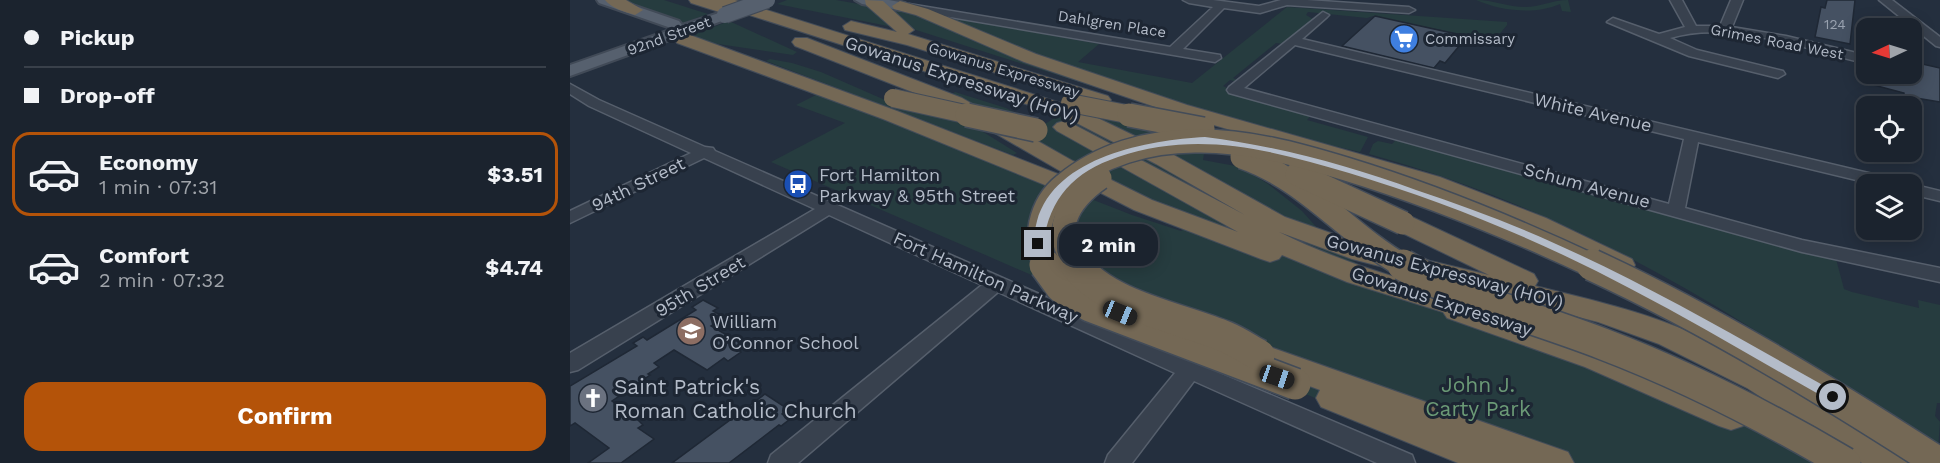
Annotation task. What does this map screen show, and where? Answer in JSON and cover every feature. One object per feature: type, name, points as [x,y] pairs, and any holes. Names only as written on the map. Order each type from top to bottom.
[{"type":"highway","points":[[613,0],[635,10]]},
{"type":"highway","name":"Gowanus Expressway","points":[[697,0],[759,6],[903,39],[1167,118]]},
{"type":"highway","name":"Gowanus Expressway (HOV)","points":[[719,0],[1070,112],[1276,222],[1360,253],[1604,313],[1670,336],[1758,379],[1891,463]]},
{"type":"highway","points":[[867,1],[886,10],[892,21],[903,29],[960,56]]},
{"type":"highway","name":"Gowanus Expressway","points":[[759,6],[893,50],[1070,103],[1153,121],[1336,153],[1401,172],[1483,201],[1537,224],[1654,281],[1778,351],[1842,392],[1939,462]]},
{"type":"highway","name":"Gowanus Expressway","points":[[759,6],[1002,98],[1066,128],[1162,182],[1277,256],[1472,315],[1572,350],[1710,407],[1829,463]]},
{"type":"highway","name":"Gowanus Expressway","points":[[759,6],[760,26],[955,102],[1065,166],[1143,205],[1233,229],[1358,275],[1532,330],[1628,364],[1719,404],[1829,463]]},
{"type":"highway","points":[[900,6],[922,12],[1030,57],[1180,109],[1336,153]]},
{"type":"highway","points":[[687,29],[683,39],[890,114],[1134,212],[1233,229]]},
{"type":"highway","points":[[708,47],[788,57],[829,69],[893,98],[1036,130],[1162,182]]},
{"type":"highway","points":[[1295,384],[1203,352],[1101,312],[1064,290],[1046,268],[1038,244],[1042,219],[1055,195],[1075,176],[1102,160],[1142,146],[1181,140],[1243,144],[1378,179],[1486,217],[1553,246],[1634,286],[1781,366],[1939,462]]},
{"type":"highway","points":[[1497,463],[1104,306],[1070,286],[1050,258],[1046,242],[1048,218],[1056,203],[1074,183],[1090,171],[1132,153],[1182,144],[1215,144],[1245,149],[1365,188],[1527,251],[1656,309],[1777,372]]},
{"type":"highway","points":[[1556,463],[1111,299],[1079,280],[1065,264],[1057,248],[1056,228],[1066,202],[1095,175],[1144,154],[1200,147],[1247,154],[1335,190],[1579,309],[1763,403],[1861,463]]},
{"type":"highway","points":[[1259,355],[1228,337],[1116,295],[1085,277],[1072,262],[1064,244],[1065,217],[1073,202],[1088,185],[1104,175],[1147,157],[1199,151],[1248,158],[1284,176],[1372,247],[1424,276],[1461,292],[1602,343],[1727,398],[1845,463]]},
{"type":"main road","points":[[604,0],[687,29]]},
{"type":"main road","name":"Dahlgren Place","points":[[867,1],[900,6]]},
{"type":"main road","name":"92nd Street","points":[[570,71],[759,6]]},
{"type":"street","points":[[1189,0],[1260,10],[1286,2],[1409,10]]},
{"type":"street","points":[[1676,0],[1691,28]]},
{"type":"street","points":[[1725,29],[1737,0]]},
{"type":"street","points":[[1885,0],[1940,43]]},
{"type":"street","points":[[1173,51],[1221,4]]},
{"type":"street","name":"Dahlgren Place","points":[[900,6],[1215,58]]},
{"type":"street","points":[[1293,41],[1323,15]]},
{"type":"street","points":[[1612,22],[1659,38],[1693,53],[1778,74]]},
{"type":"street","name":"Grimes Road West","points":[[1659,38],[1691,28],[1725,29],[1856,57]]},
{"type":"street","name":"Schum Avenue","points":[[1293,41],[1234,90],[1802,246],[1940,275]]},
{"type":"street","name":"White Avenue","points":[[1293,41],[1856,175]]},
{"type":"street","name":"Fort Hamilton Parkway","points":[[570,88],[594,103],[707,151],[998,282],[1377,458],[1403,463]]},
{"type":"street","points":[[1676,210],[1692,136]]},
{"type":"street","name":"94th Street","points":[[570,218],[707,151]]},
{"type":"street","points":[[1922,192],[1940,196]]},
{"type":"street","name":"95th Street","points":[[570,364],[830,207]]},
{"type":"street","points":[[780,463],[998,282]]},
{"type":"street","points":[[1118,463],[1190,370]]},
{"type":"green space","points":[[621,0],[664,0],[708,14],[683,23]]},
{"type":"green space","points":[[787,0],[836,0],[870,6],[893,27],[777,4]]},
{"type":"green space","points":[[1476,0],[1525,7],[1568,0],[1571,12],[1562,11],[1560,4],[1540,10],[1518,10],[1496,7]]},
{"type":"green space","points":[[892,6],[914,12],[1017,55],[1024,63],[1148,104],[913,29],[900,21]]},
{"type":"green space","points":[[1287,7],[1507,22],[1507,25],[1493,42],[1479,45],[1456,43],[1461,34],[1373,16],[1367,18],[1308,12],[1306,15],[1313,19],[1284,44],[1276,43],[1233,78],[1239,81],[1230,80],[1223,86],[1229,89],[1227,91],[1312,114],[1307,120],[1368,137],[1360,152],[1249,126],[1037,56],[939,15],[1099,44],[1078,62],[1192,83]]},
{"type":"green space","points":[[729,21],[797,52],[793,55],[718,44],[688,37]]},
{"type":"green space","points":[[770,59],[821,72],[892,103],[964,120],[1017,153],[1013,155],[766,61]]},
{"type":"green space","name":"John J. Carty Park","points":[[955,92],[1006,108],[1042,126],[1068,109],[1209,123],[1203,160],[1241,167],[1268,184],[1302,211],[1335,248],[1405,298],[1603,366],[1864,463],[1465,463],[771,162],[845,123],[796,105],[820,93],[1132,215],[1181,231],[1198,221],[1114,187],[951,96]]},
{"type":"green space","points":[[1397,139],[1836,259],[1844,289],[1919,308],[1918,300],[1940,305],[1940,403],[1937,403],[1935,416],[1940,422],[1938,450],[1691,291],[1620,253],[1515,204],[1443,177],[1369,154],[1373,144],[1378,141],[1392,144]]},
{"type":"building","points":[[1827,0],[1855,0],[1850,44],[1815,37],[1821,7],[1825,8]]},
{"type":"building","name":"Commissary","points":[[1375,16],[1461,35],[1454,44],[1460,45],[1445,63],[1440,61],[1434,68],[1342,46]]},
{"type":"building","points":[[1922,64],[1940,68],[1940,102],[1922,99],[1922,96],[1904,96],[1904,93],[1870,84],[1922,84]]},
{"type":"building","points":[[703,300],[718,308],[713,311],[724,317],[711,326],[744,345],[737,349],[741,352],[728,361],[724,358],[707,370],[674,350],[654,363],[659,367],[612,401],[639,421],[643,425],[638,428],[654,439],[621,463],[588,463],[609,448],[575,423],[570,426],[570,386],[637,346],[633,343],[643,337],[647,340],[696,310],[692,307]]},
{"type":"building","points":[[765,394],[788,409],[782,414],[790,419],[729,463],[672,463]]},
{"type":"place","name":"Commissary","points":[[1404,39]]},
{"type":"place","name":"Fort Hamilton Parkway & 95th Street","points":[[798,184]]},
{"type":"place","name":"William O’Connor School","points":[[691,331]]},
{"type":"place","name":"Saint Patrick's Roman Catholic Church","points":[[593,398]]},
{"type":"route","points":[[1038,244],[1042,219],[1055,195],[1075,176],[1102,160],[1142,146],[1181,140],[1243,144],[1378,179],[1486,217],[1553,246],[1634,286],[1833,397]]}]
